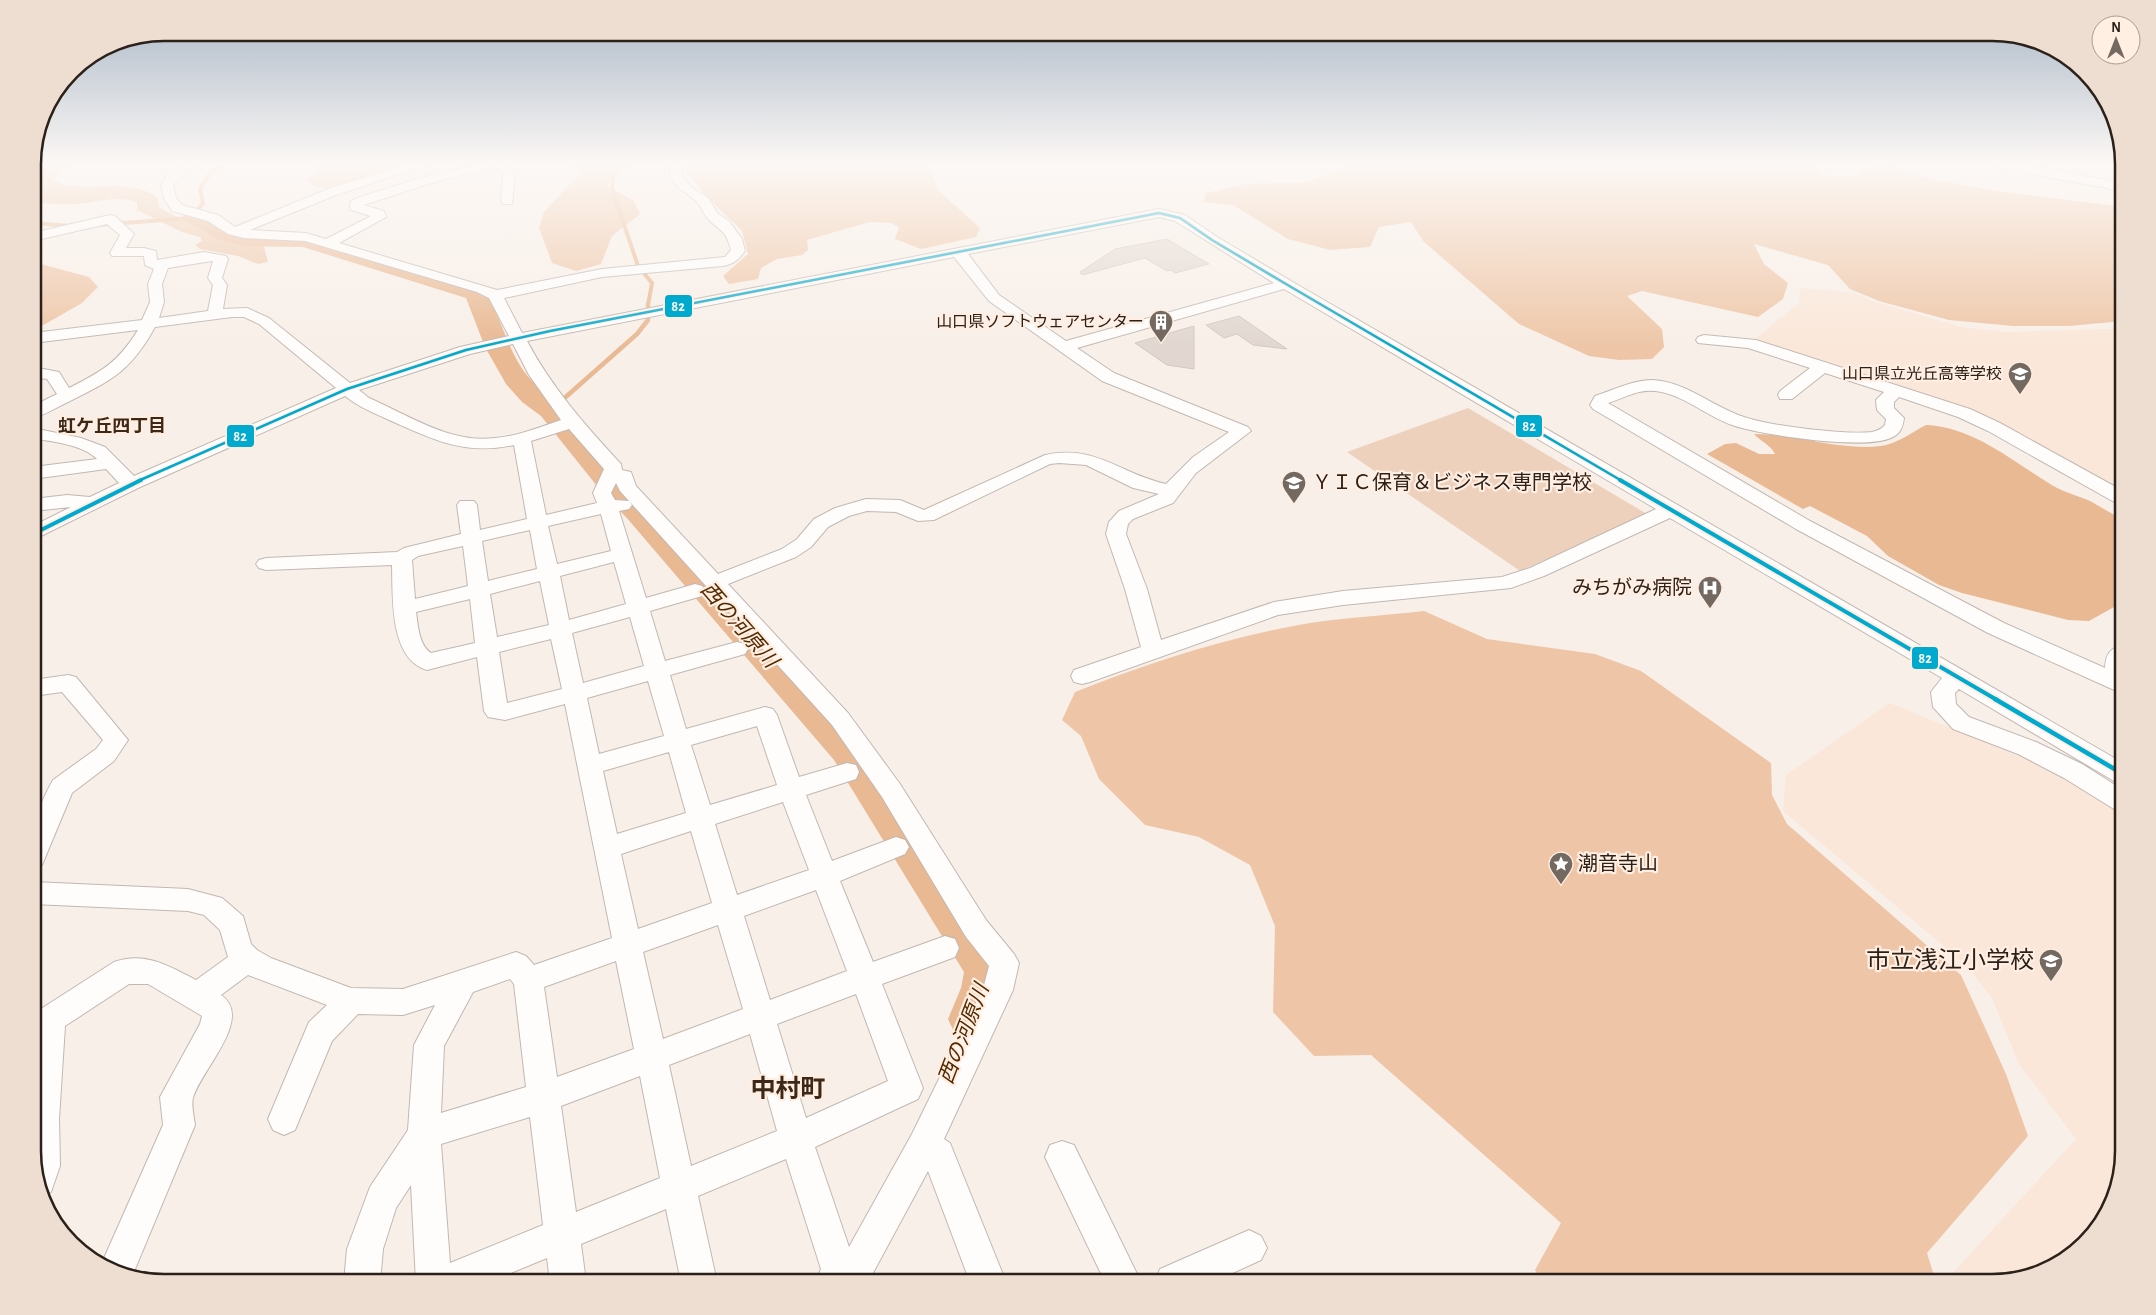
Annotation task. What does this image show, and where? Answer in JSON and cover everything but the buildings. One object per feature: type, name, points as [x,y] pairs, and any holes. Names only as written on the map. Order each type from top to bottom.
[{"type":"street","points":[[42,235],[83,225]]},
{"type":"street","points":[[117,225],[127,234],[117,253],[144,252],[151,254],[150,262],[158,265],[201,257],[221,260],[215,278],[220,285],[215,314]]},
{"type":"street","points":[[224,225],[233,232],[306,237],[495,295],[602,274],[730,260],[738,251],[735,239],[725,225]]},
{"type":"street","points":[[233,232],[249,225]]},
{"type":"street","points":[[328,243],[363,225]]},
{"type":"street","points":[[42,529],[131,484],[347,389],[466,350],[517,338],[1089,225]]},
{"type":"street","points":[[1191,225],[1286,284],[2115,769]]},
{"type":"street","points":[[956,251],[962,256],[994,298],[1066,346],[1108,377],[1242,431],[1205,457],[1170,491],[1166,499],[1126,515],[1119,522],[1116,534],[1136,589],[1153,650]]},
{"type":"street","points":[[42,408],[115,369],[131,354],[149,324],[157,302],[154,290],[161,268],[158,265]]},
{"type":"street","points":[[1066,346],[1286,284]]},
{"type":"street","points":[[495,295],[537,375],[572,422],[613,465],[619,492],[622,554],[837,1274]]},
{"type":"street","points":[[42,337],[215,314],[248,313],[264,320],[364,402],[444,438],[466,443],[494,444],[522,438],[572,422]]},
{"type":"street","points":[[1704,340],[1750,343],[1964,414],[1994,427],[2114,494]]},
{"type":"street","points":[[1786,395],[1822,367]]},
{"type":"street","points":[[42,373],[50,374],[58,379],[66,396]]},
{"type":"street","points":[[1897,391],[1886,400],[1886,410],[1895,418],[1894,427],[1887,433],[1873,437],[1758,426],[1723,416],[1676,390],[1657,386],[1640,386],[1601,400],[1599,406],[1812,530],[1996,628],[2115,681]]},
{"type":"street","points":[[42,435],[75,442],[99,451],[108,463],[131,484]]},
{"type":"street","points":[[522,438],[548,572],[562,629],[606,848],[697,1274]]},
{"type":"street","points":[[402,558],[409,641],[419,658],[428,662],[562,629],[705,587],[789,553],[804,543],[822,523],[842,512],[866,505],[900,506],[918,515],[927,516],[1045,460],[1058,456],[1090,458],[1138,483],[1170,491]]},
{"type":"street","points":[[42,472],[108,463]]},
{"type":"street","points":[[266,564],[402,558],[411,552],[538,522],[619,492]]},
{"type":"street","points":[[619,492],[705,587],[840,719],[861,746],[923,840],[983,939],[1004,963],[998,990],[924,1145],[861,1261],[847,1274]]},
{"type":"street","points":[[42,504],[67,501],[93,503]]},
{"type":"street","points":[[467,505],[496,711],[505,712],[574,694],[737,648]]},
{"type":"street","points":[[1082,676],[1274,609],[1343,598],[1504,584],[1537,572],[1671,510]]},
{"type":"street","points":[[406,608],[622,554]]},
{"type":"street","points":[[1956,677],[1943,692],[1945,707],[1961,723],[2027,748],[2073,771],[2115,797]]},
{"type":"street","points":[[42,687],[68,683],[116,740],[105,756],[62,787],[42,835]]},
{"type":"street","points":[[467,1274],[796,1139],[907,1088],[826,875],[791,789],[765,715],[590,766]]},
{"type":"street","points":[[606,848],[847,772]]},
{"type":"street","points":[[528,980],[826,875],[896,847]]},
{"type":"street","points":[[42,893],[188,900],[212,906],[233,924],[238,949],[247,959],[261,967],[352,1001],[402,1002],[439,992],[516,965],[528,980],[567,1274]]},
{"type":"street","points":[[363,1274],[365,1249],[382,1199],[424,1134],[544,1097],[945,948]]},
{"type":"street","points":[[198,996],[247,959]]},
{"type":"street","points":[[42,1023],[124,971],[152,971],[198,996],[218,1010],[215,1027],[176,1097],[179,1125],[120,1265]]},
{"type":"street","points":[[433,1274],[424,1134],[430,1045],[464,982]]},
{"type":"street","points":[[284,1119],[320,1032],[352,1001]]},
{"type":"street","points":[[42,1026],[51,1029],[43,1119],[43,1166]]},
{"type":"street","points":[[924,1145],[938,1155],[985,1274]]},
{"type":"street","points":[[1062,1157],[1120,1274]]},
{"type":"street","points":[[1190,1274],[1249,1248]]},
{"type":"shaded area","points":[[168,225],[210,225],[225,236],[263,243],[268,262],[258,264],[238,256],[200,249],[195,245],[202,241],[200,237],[182,232]]},
{"type":"shaded area","points":[[540,225],[626,225],[612,236],[601,264],[576,271],[552,263],[539,228]]},
{"type":"shaded area","points":[[736,225],[858,225],[807,240],[808,250],[802,255],[777,259],[761,268],[758,279],[729,284],[723,276],[748,254],[742,231]]},
{"type":"shaded area","points":[[896,225],[977,225],[980,228],[976,237],[921,249],[895,239],[899,227]]},
{"type":"shaded area","points":[[1266,225],[1389,225],[1379,227],[1370,247],[1330,250],[1288,239]]},
{"type":"shaded area","points":[[1413,225],[2114,225],[2114,322],[2069,326],[2013,326],[1949,320],[1879,301],[1850,289],[1828,265],[1754,244],[1764,264],[1788,283],[1783,299],[1758,317],[1642,291],[1627,296],[1662,329],[1664,347],[1652,359],[1619,360],[1589,356],[1519,324],[1423,241]]},
{"type":"shaded area","points":[[42,264],[89,277],[98,287],[82,303],[42,326]]},
{"type":"shaded area","name":"山口県立光丘高等学校","points":[[1801,288],[1855,293],[1875,302],[1962,327],[2006,332],[2114,328],[2114,490],[1999,427],[1754,340],[1799,303]]},
{"type":"shaded area","points":[[1468,408],[1647,514],[1520,571],[1347,452]]},
{"type":"shaded area","points":[[1926,425],[1943,427],[1959,432],[2005,454],[2052,485],[2090,501],[2114,515],[2114,607],[2089,621],[2068,620],[1962,593],[1939,585],[1888,556],[1867,536],[1810,506],[1803,509],[1707,454],[1725,444],[1736,443],[1759,454],[1775,454],[1771,448],[1754,434],[1865,447],[1887,445]]},
{"type":"shaded area","points":[[1424,611],[1487,639],[1595,654],[1641,671],[1771,763],[1772,795],[1787,824],[1961,975],[2006,1074],[2028,1136],[1927,1253],[1934,1274],[1537,1274],[1535,1270],[1561,1223],[1371,1055],[1314,1056],[1273,1012],[1275,926],[1250,865],[1199,837],[1145,825],[1099,779],[1081,736],[1062,720],[1075,692],[1133,670],[1194,650],[1256,634],[1287,627]]},
{"type":"shaded area","name":"市立浅江小学校","points":[[1890,703],[2045,767],[2115,807],[2114,1167],[2105,1198],[2089,1226],[2079,1238],[2053,1257],[2023,1270],[2008,1273],[1952,1274],[2076,1139],[2019,1064],[1992,998],[1966,965],[1783,811],[1786,775]]},
{"type":"waterway","points":[[63,225],[71,226]]},
{"type":"waterway","name":"西の河原川","points":[[212,225],[228,235],[245,239],[305,240],[475,293],[484,309],[503,358],[523,388],[551,410],[616,490],[637,510],[848,750],[988,970],[985,988],[972,1019]]},
{"type":"waterway","points":[[624,225],[638,266],[652,283],[648,305]]},
{"type":"waterway","points":[[551,410],[637,334],[648,320],[648,305]]},
{"type":"transit line","name":"82","points":[[42,529],[131,484],[347,389],[466,350],[550,331],[1095,225]]},
{"type":"transit line","name":"82","points":[[1191,225],[1286,284],[2115,769]]},
{"type":"place","name":"山口県ソフトウェアセンター","points":[[1161,343]]},
{"type":"place","name":"山口県立光丘高等学校","points":[[2020,395]]},
{"type":"place","name":"ＹＩＣ保育＆ビジネス専門学校","points":[[1294,504]]},
{"type":"place","name":"みちがみ病院","points":[[1710,609]]},
{"type":"place","name":"潮音寺山","points":[[1561,885]]},
{"type":"place","name":"市立浅江小学校","points":[[2051,982]]},
{"type":"district","name":"虹ケ丘四丁目","points":[[112,427]]},
{"type":"district","name":"中村町","points":[[788,1089]]}]
